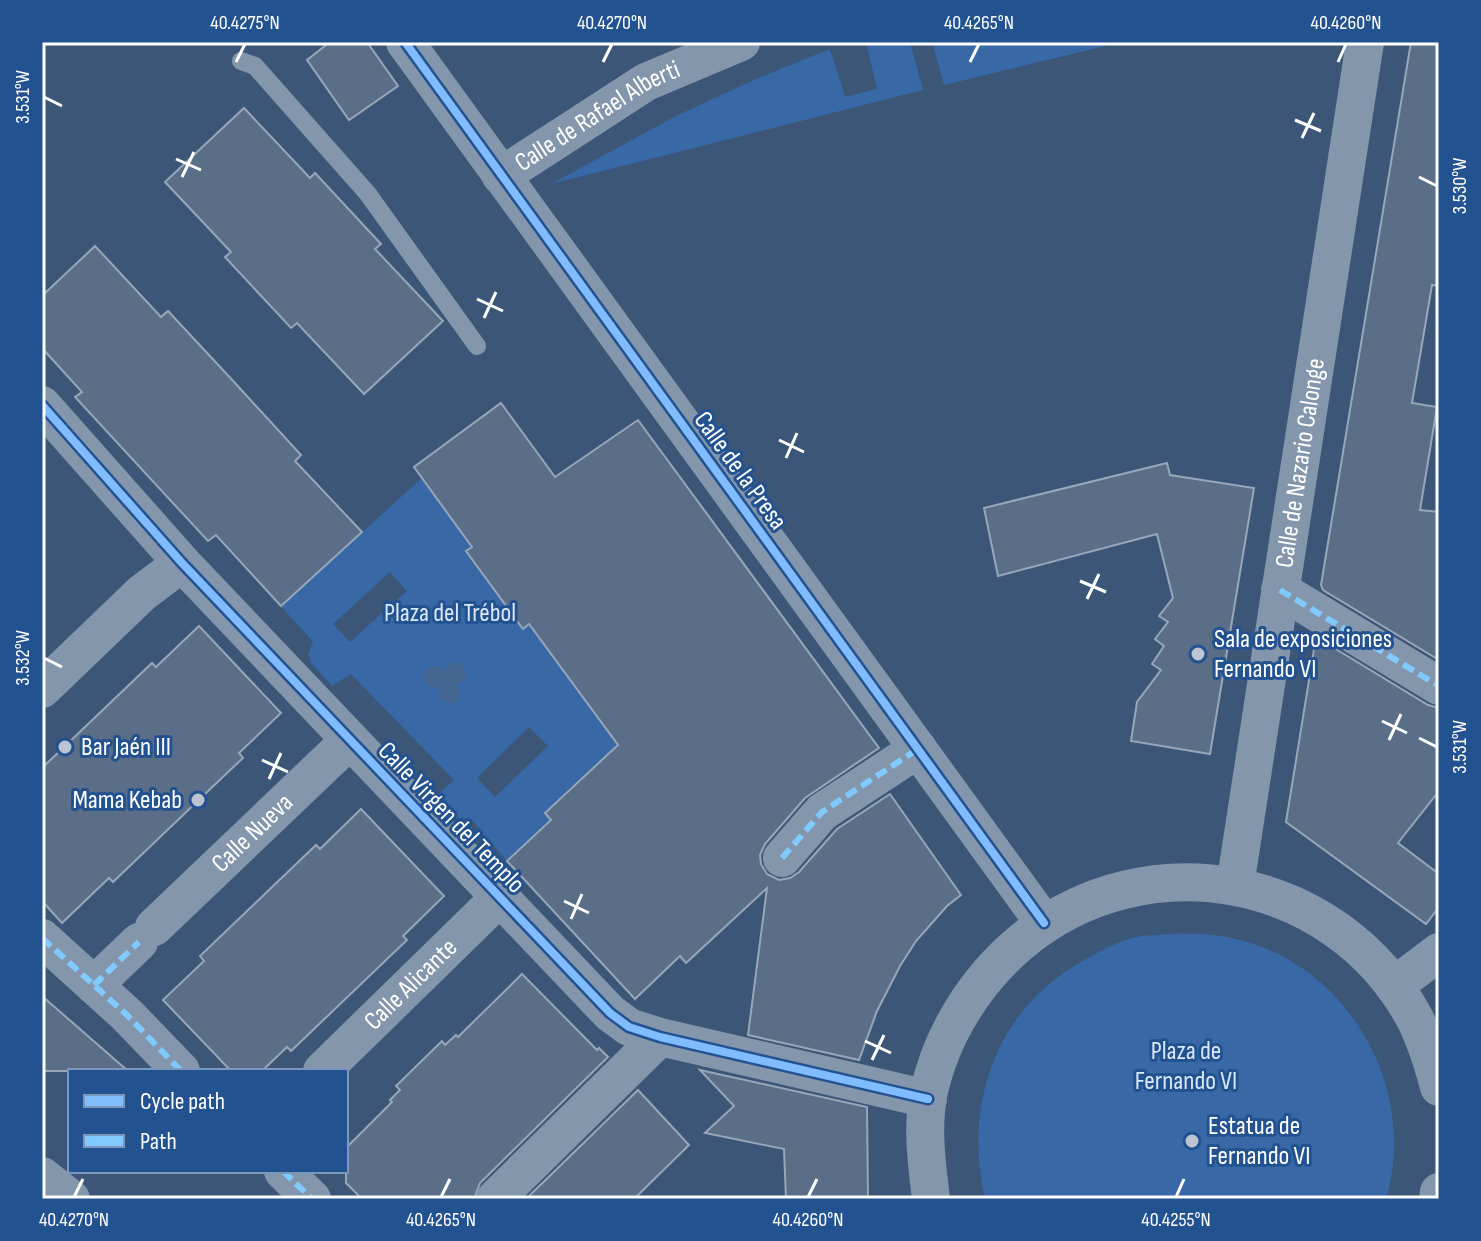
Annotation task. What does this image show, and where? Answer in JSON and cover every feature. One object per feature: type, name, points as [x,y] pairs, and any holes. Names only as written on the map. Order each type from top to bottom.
[{"type":"street","name":"Calle de la Presa","points":[[405,42],[1044,923]]},
{"type":"street","name":"Calle de Rafael Alberti","points":[[501,176],[646,82],[741,42]]},
{"type":"street","name":"Calle de Nazario Calonge","points":[[1235,886],[1365,42]]},
{"type":"street","name":"Calle Virgen del Templo","points":[[42,405],[182,563],[610,1013],[629,1027],[660,1037],[928,1099]]},
{"type":"street","points":[[42,689],[142,593],[182,563]]},
{"type":"street","points":[[1280,590],[1439,686]]},
{"type":"street","name":"Calle Nueva","points":[[94,985],[350,740]]},
{"type":"street","points":[[782,858],[822,812],[918,749]]},
{"type":"street","points":[[931,1199],[925,1143],[928,1099],[934,1072],[958,1014],[996,964],[1044,923],[1074,906],[1140,885],[1174,882],[1235,886],[1264,894],[1317,917],[1359,948],[1394,986],[1415,1019],[1431,1056],[1439,1087]]},
{"type":"street","name":"Calle Alicante","points":[[324,1069],[499,898]]},
{"type":"street","points":[[42,938],[179,1069]]},
{"type":"street","points":[[1394,986],[1439,952]]},
{"type":"street","points":[[495,1199],[660,1037]]},
{"type":"street","points":[[285,1173],[312,1199]]},
{"type":"street","points":[[42,1176],[71,1199]]},
{"type":"street","points":[[1438,1199],[1439,1192]]},
{"type":"lane","points":[[241,61],[255,66],[368,194],[477,346]]},
{"type":"green space","points":[[866,42],[910,42],[923,90],[551,184],[676,116],[830,49],[845,97],[877,89]]},
{"type":"green space","points":[[932,42],[1122,42],[944,85]]},
{"type":"green space","name":"Plaza del Trébol","points":[[422,478],[472,547],[467,551],[523,628],[529,624],[588,704],[621,742],[545,813],[551,820],[507,861],[471,819],[455,818],[435,797],[454,780],[351,674],[332,686],[312,664],[308,654],[313,642],[281,606]],"holes":[[[390,572],[407,591],[350,642],[333,624]],[[529,727],[548,746],[495,797],[477,778]]]},
{"type":"green space","name":"Plaza de Fernando VI","points":[[1173,934],[1232,938],[1279,955],[1314,977],[1343,1006],[1367,1040],[1383,1077],[1392,1117],[1393,1158],[1386,1199],[985,1199],[979,1163],[979,1127],[984,1093],[994,1061],[1009,1030],[1030,1003],[1055,979],[1086,959],[1131,938]]},
{"type":"shaded area","points":[[453,662],[462,664],[467,673],[464,681],[456,684],[460,690],[459,700],[451,704],[440,699],[439,688],[428,686],[423,675],[430,666],[440,666],[446,670]]},
{"type":"building","points":[[330,42],[367,42],[398,86],[349,120],[307,60]]},
{"type":"building","points":[[1411,42],[1439,42],[1439,286],[1432,285],[1412,403],[1437,407],[1420,510],[1439,512],[1439,660],[1323,590],[1321,585]]},
{"type":"building","points":[[244,108],[310,178],[315,173],[381,244],[375,249],[443,321],[364,394],[297,323],[291,328],[225,257],[231,252],[165,182]]},
{"type":"building","points":[[95,246],[161,317],[168,311],[301,455],[295,461],[362,532],[281,606],[216,535],[208,541],[75,397],[82,392],[42,348],[42,296]]},
{"type":"building","points":[[501,403],[555,477],[638,420],[879,748],[805,798],[765,844],[760,855],[767,874],[779,880],[790,878],[837,829],[890,794],[961,895],[916,941],[900,966],[877,1011],[859,1060],[748,1035],[767,888],[686,963],[680,956],[635,999],[507,861],[551,820],[545,813],[618,745],[529,624],[523,629],[466,551],[472,547],[414,467]]},
{"type":"building","points":[[1167,463],[1170,475],[1254,488],[1210,754],[1131,741],[1137,702],[1161,670],[1152,664],[1164,646],[1155,639],[1168,622],[1159,616],[1173,598],[1157,534],[998,576],[984,508]]},
{"type":"building","points":[[199,626],[281,713],[239,753],[243,758],[113,882],[109,878],[62,923],[42,901],[42,768],[152,663],[156,667]]},
{"type":"building","points":[[1316,637],[1428,705],[1439,708],[1439,791],[1398,843],[1439,874],[1439,907],[1426,924],[1286,822]]},
{"type":"building","points":[[361,809],[444,896],[403,936],[407,940],[291,1051],[287,1047],[264,1069],[229,1069],[163,1000],[204,961],[200,956],[316,845],[320,849]]},
{"type":"building","points":[[522,974],[597,1050],[599,1048],[608,1057],[480,1183],[474,1199],[362,1199],[346,1183],[348,1146],[392,1102],[390,1100],[400,1090],[396,1086],[442,1041],[445,1045],[456,1035],[458,1037]]},
{"type":"building","points":[[42,996],[126,1069],[68,1069],[42,1071]]},
{"type":"building","points":[[700,1070],[867,1107],[868,1199],[786,1199],[784,1149],[705,1133],[734,1106]]},
{"type":"building","points":[[638,1090],[689,1145],[634,1199],[526,1199]]},
{"type":"marked path","points":[[1280,590],[1439,686]]},
{"type":"marked path","points":[[782,858],[822,812],[918,749]]},
{"type":"marked path","points":[[42,938],[127,1015],[179,1069]]},
{"type":"marked path","points":[[94,985],[139,942]]},
{"type":"marked path","points":[[285,1173],[312,1199]]},
{"type":"cycle path","points":[[405,42],[1044,923]]},
{"type":"cycle path","points":[[42,405],[182,563],[610,1013],[629,1027],[660,1037],[928,1099]]},
{"type":"place","name":"Sala de exposiciones Fernando VI","points":[[1198,654]]},
{"type":"place","name":"Bar Jaén III","points":[[65,747]]},
{"type":"place","name":"Mama Kebab","points":[[198,800]]},
{"type":"place","name":"Estatua de Fernando VI","points":[[1192,1141]]}]
